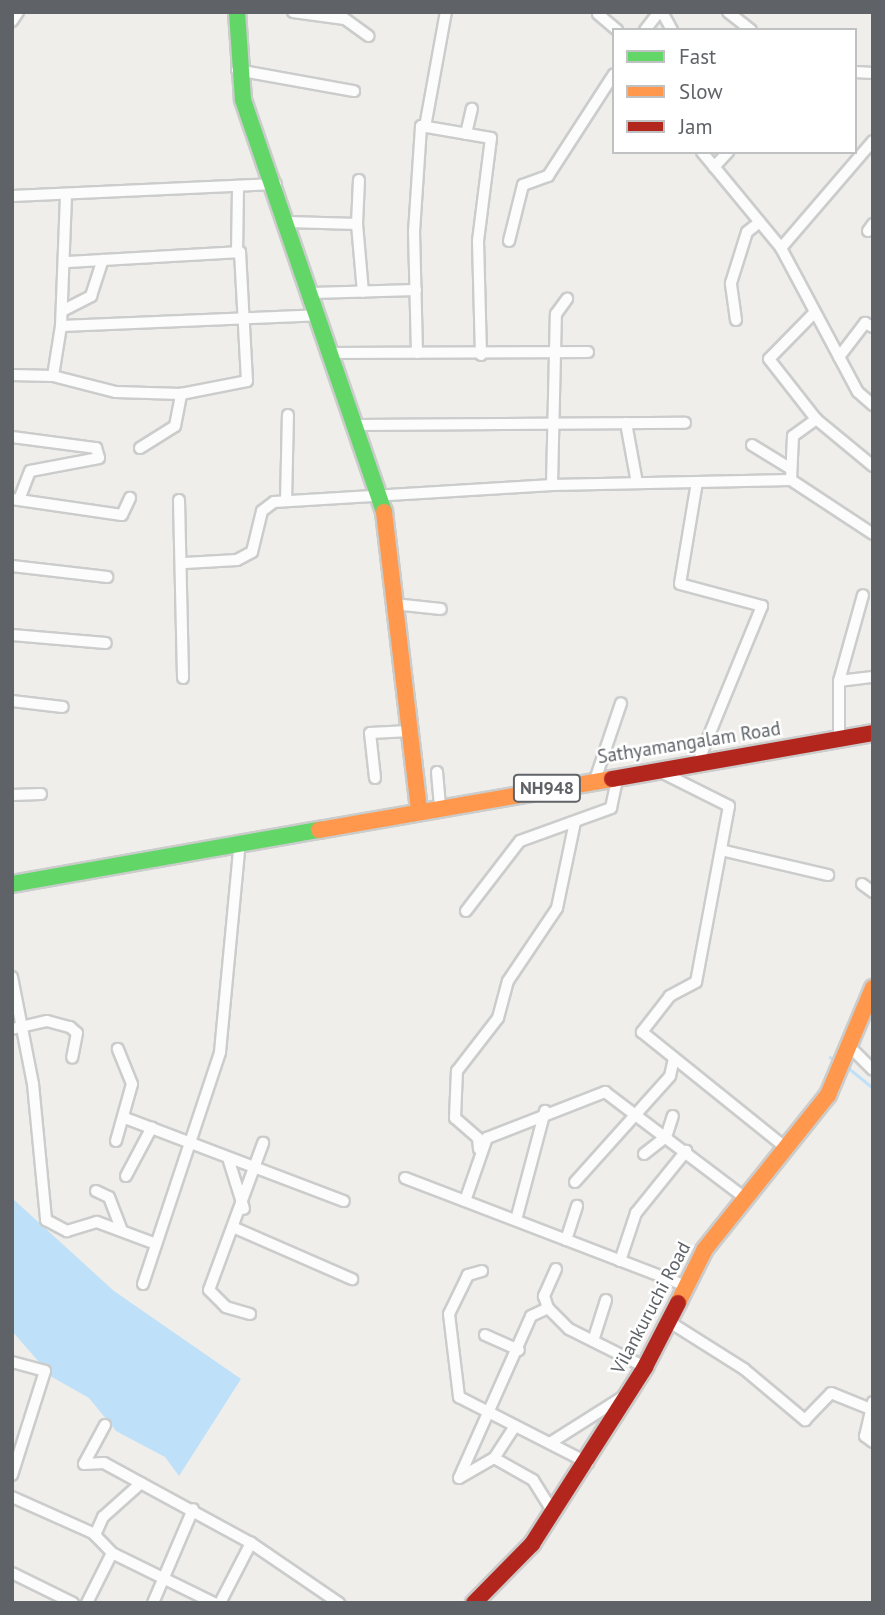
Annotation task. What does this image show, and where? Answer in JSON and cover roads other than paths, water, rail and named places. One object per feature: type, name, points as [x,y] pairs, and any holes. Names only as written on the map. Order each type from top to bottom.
[{"type":"main road","points":[[237,12],[237,70],[382,494],[419,811]]},
{"type":"main road","name":"Sathyamangalam Road","points":[[12,884],[221,845],[873,733]]},
{"type":"main road","name":"Sathyamangalam Road","points":[[12,872],[150,849],[221,845]]},
{"type":"main road","name":"Vilankuruchi Road","points":[[474,1603],[532,1544],[588,1463],[645,1367],[684,1285],[745,1198],[828,1095],[873,988]]},
{"type":"street","points":[[12,21],[19,12]]},
{"type":"street","points":[[293,12],[345,19],[368,36]]},
{"type":"street","points":[[417,353],[416,290],[425,127],[446,12]]},
{"type":"street","points":[[647,28],[660,12],[671,28]]},
{"type":"street","points":[[732,13],[749,28]]},
{"type":"street","points":[[598,14],[615,28]]},
{"type":"street","points":[[237,70],[354,91]]},
{"type":"street","points":[[509,241],[523,185],[548,176],[612,78]]},
{"type":"street","points":[[466,134],[472,109]]},
{"type":"street","points":[[425,127],[491,138],[478,241],[481,355]]},
{"type":"street","points":[[781,247],[873,141]]},
{"type":"street","points":[[704,154],[781,247],[839,357],[873,404]]},
{"type":"street","points":[[715,167],[726,154]]},
{"type":"street","points":[[359,180],[357,224],[363,292]]},
{"type":"street","points":[[12,196],[275,184]]},
{"type":"street","points":[[12,375],[52,376],[116,392],[181,394],[247,381],[247,320],[237,253],[238,186]]},
{"type":"street","points":[[52,376],[61,327],[66,194]]},
{"type":"street","points":[[288,222],[357,224]]},
{"type":"street","points":[[736,320],[730,283],[747,232],[760,222]]},
{"type":"street","points":[[64,262],[237,253]]},
{"type":"street","points":[[62,311],[91,296],[103,260]]},
{"type":"street","points":[[312,293],[416,290]]},
{"type":"street","points":[[552,485],[556,314],[567,299]]},
{"type":"street","points":[[814,313],[769,359],[816,419],[873,466]]},
{"type":"street","points":[[61,327],[319,315]]},
{"type":"street","points":[[839,357],[865,323],[873,327]]},
{"type":"street","points":[[332,352],[481,355],[588,352]]},
{"type":"street","points":[[140,449],[175,426],[181,394]]},
{"type":"street","points":[[286,501],[288,415]]},
{"type":"street","points":[[791,474],[793,436],[816,419]]},
{"type":"street","points":[[626,423],[637,484]]},
{"type":"street","points":[[359,425],[685,423]]},
{"type":"street","points":[[12,438],[96,448],[99,458],[30,471],[15,500],[122,515],[130,498]]},
{"type":"street","points":[[752,444],[873,534]]},
{"type":"street","points":[[185,563],[237,560],[252,552],[262,510],[286,501],[552,485],[697,482],[791,474]]},
{"type":"street","points":[[697,482],[680,584],[762,606],[698,762]]},
{"type":"street","points":[[180,500],[185,563],[183,678]]},
{"type":"street","points":[[12,566],[107,577]]},
{"type":"street","points":[[839,739],[839,681],[863,595]]},
{"type":"street","points":[[394,604],[441,609]]},
{"type":"street","points":[[12,635],[106,643]]},
{"type":"street","points":[[839,681],[873,677]]},
{"type":"street","points":[[12,701],[63,707]]},
{"type":"street","points":[[595,780],[621,703]]},
{"type":"street","points":[[375,778],[370,733],[410,731]]},
{"type":"street","points":[[656,769],[729,806],[725,851],[696,982],[670,996],[642,1032],[785,1147]]},
{"type":"street","points":[[437,772],[440,807]]},
{"type":"street","points":[[466,911],[520,841],[611,808],[618,776]]},
{"type":"street","points":[[12,795],[41,794]]},
{"type":"street","points":[[466,1201],[479,1149],[478,1138],[455,1118],[457,1071],[498,1017],[508,981],[557,908],[575,822]]},
{"type":"street","points":[[143,1284],[220,1052],[240,842]]},
{"type":"street","points":[[725,851],[828,875]]},
{"type":"street","points":[[862,884],[873,892]]},
{"type":"street","points":[[12,977],[17,1028],[46,1220],[67,1231],[97,1222],[156,1244]]},
{"type":"street","points":[[17,1028],[47,1021],[70,1027],[77,1033],[72,1058]]},
{"type":"street","points":[[116,1140],[125,1118],[132,1084],[118,1049]]},
{"type":"street","points":[[843,1057],[873,1070]]},
{"type":"street","points":[[575,1182],[632,1112],[670,1076],[674,1058]]},
{"type":"street","points":[[479,1149],[487,1138],[545,1111],[605,1092],[745,1198]]},
{"type":"street","points":[[516,1220],[545,1111]]},
{"type":"street","points":[[644,1154],[666,1137],[673,1116]]},
{"type":"street","points":[[125,1118],[190,1142],[229,1161],[256,1168],[344,1201]]},
{"type":"street","points":[[126,1176],[152,1127]]},
{"type":"street","points":[[250,1314],[226,1307],[209,1290],[244,1209],[263,1143]]},
{"type":"street","points":[[620,1261],[636,1213],[686,1152]]},
{"type":"street","points":[[229,1161],[244,1209]]},
{"type":"street","points":[[405,1178],[684,1285]]},
{"type":"street","points":[[96,1191],[109,1196],[122,1231]]},
{"type":"street","points":[[566,1240],[577,1206]]},
{"type":"street","points":[[236,1228],[352,1279]]},
{"type":"street","points":[[556,1269],[544,1296],[548,1308],[593,1341],[645,1367]]},
{"type":"street","points":[[482,1272],[468,1275],[449,1314],[459,1397],[588,1463]]},
{"type":"street","points":[[593,1341],[606,1300]]},
{"type":"street","points":[[515,1426],[494,1458],[458,1478],[519,1350],[531,1317],[548,1308]]},
{"type":"street","points":[[668,1321],[744,1369],[805,1420],[831,1393],[872,1407],[865,1436],[873,1442]]},
{"type":"street","points":[[485,1335],[519,1350]]},
{"type":"street","points":[[12,1362],[45,1371],[12,1475]]},
{"type":"street","points":[[550,1443],[630,1392]]},
{"type":"street","points":[[105,1425],[85,1464],[104,1463],[193,1509],[251,1543],[339,1603]]},
{"type":"street","points":[[12,1433],[25,1438]]},
{"type":"street","points":[[494,1458],[533,1480],[553,1512]]},
{"type":"street","points":[[95,1535],[103,1517],[141,1483]]},
{"type":"street","points":[[12,1497],[95,1535],[112,1553],[214,1603]]},
{"type":"street","points":[[153,1603],[193,1509]]},
{"type":"street","points":[[220,1603],[251,1543]]},
{"type":"street","points":[[87,1603],[112,1553]]},
{"type":"street","points":[[12,1573],[73,1603]]},
{"type":"water","points":[[12,1198],[114,1291],[241,1379],[179,1476],[165,1457],[116,1431],[89,1398],[52,1377],[12,1331]]},
{"type":"waterway","points":[[830,1057],[837,1061]]},
{"type":"waterway","points":[[846,1066],[873,1088]]}]
